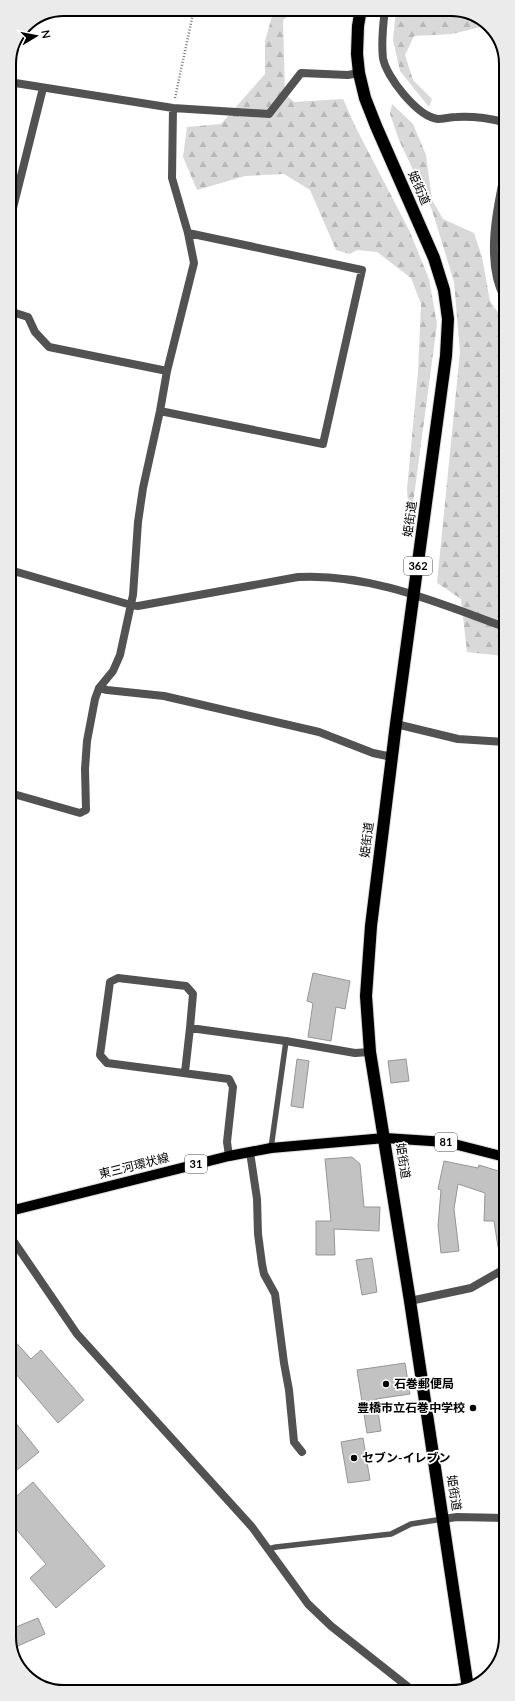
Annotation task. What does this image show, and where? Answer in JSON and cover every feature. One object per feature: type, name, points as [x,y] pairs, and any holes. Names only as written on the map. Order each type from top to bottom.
[{"type":"highway","name":"姫街道","points":[[360,16],[357,54],[359,73],[365,98],[434,258],[444,290],[448,319],[446,356],[396,724],[371,926],[366,996],[370,1052],[385,1138],[467,1682]]},
{"type":"main road","name":"東三河環状線","points":[[16,1209],[228,1156],[271,1148],[385,1138]]},
{"type":"main road","name":"81","points":[[385,1138],[446,1142],[499,1155]]},
{"type":"street","points":[[384,16],[383,58],[387,72],[415,108],[426,115],[438,119],[454,116],[481,117],[499,121]]},
{"type":"street","points":[[16,83],[173,108],[268,114],[301,73],[348,75],[359,73]]},
{"type":"street","points":[[16,196],[43,88]]},
{"type":"street","points":[[16,795],[80,813],[86,810],[85,769],[87,741],[95,699],[99,688],[113,671],[120,656],[133,595],[138,522],[143,488],[167,372],[194,263],[188,233],[172,178],[173,108]]},
{"type":"street","points":[[499,200],[494,239],[499,282]]},
{"type":"street","points":[[160,411],[323,444],[362,270],[188,233]]},
{"type":"street","points":[[16,313],[28,317],[35,332],[49,347],[167,372]]},
{"type":"street","points":[[16,572],[138,606],[298,577],[318,576],[385,586],[414,594],[499,625]]},
{"type":"street","points":[[99,688],[164,696],[319,732],[373,753],[392,757]]},
{"type":"street","points":[[396,724],[458,739],[499,742]]},
{"type":"street","points":[[185,1072],[193,994],[186,986],[118,978],[110,982],[100,1056],[107,1063],[185,1072],[229,1079],[233,1087],[227,1142],[228,1156]]},
{"type":"street","points":[[190,1028],[286,1041],[355,1053],[370,1052]]},
{"type":"street","points":[[250,1152],[257,1200],[258,1234],[262,1264],[264,1274],[275,1294],[289,1390],[294,1442],[302,1452]]},
{"type":"street","points":[[16,1245],[77,1334],[252,1527],[308,1604],[331,1626],[406,1685]]},
{"type":"street","points":[[410,1301],[472,1288],[499,1272]]},
{"type":"street","points":[[443,1519],[457,1517],[499,1518]]},
{"type":"lane","points":[[271,1148],[286,1041]]},
{"type":"lane","points":[[268,1549],[391,1534],[411,1524],[443,1519]]},
{"type":"path","points":[[173,108],[193,16]]},
{"type":"green space","points":[[272,16],[288,16],[283,20],[285,94],[294,102],[343,99],[356,128],[410,232],[429,279],[437,324],[413,504],[408,503],[407,489],[418,372],[421,304],[411,278],[377,252],[357,250],[350,254],[336,250],[310,190],[284,174],[245,176],[197,190],[183,157],[187,127],[221,124],[265,74],[265,41]]},
{"type":"green space","points":[[395,16],[454,16],[475,22],[481,27],[452,34],[414,36],[405,55],[413,80],[432,99],[429,107],[400,71],[393,40]]},
{"type":"green space","points":[[392,104],[413,124],[426,155],[432,200],[443,219],[474,233],[482,257],[490,301],[499,314],[499,656],[467,652],[461,599],[437,583],[460,352],[454,282],[432,210],[399,140],[390,114]]},
{"type":"building","points":[[313,973],[350,981],[345,1009],[336,1007],[331,1041],[308,1037],[313,1003],[307,1001]]},
{"type":"building","points":[[297,1059],[309,1061],[303,1108],[291,1106]]},
{"type":"building","points":[[406,1059],[409,1081],[391,1083],[388,1061]]},
{"type":"building","points":[[352,1157],[360,1164],[364,1207],[380,1207],[379,1231],[334,1229],[335,1255],[316,1255],[316,1221],[331,1221],[325,1159]]},
{"type":"building","points":[[444,1161],[478,1168],[479,1165],[499,1171],[499,1247],[494,1221],[484,1221],[485,1193],[458,1184],[454,1209],[459,1251],[441,1253],[438,1226],[441,1190],[438,1189]]},
{"type":"building","points":[[372,1258],[377,1292],[362,1295],[356,1260]]},
{"type":"building","points":[[16,1343],[31,1359],[41,1350],[84,1400],[58,1423],[16,1374]]},
{"type":"building","points":[[405,1363],[410,1394],[376,1399],[381,1431],[367,1433],[357,1370]]},
{"type":"building","points":[[16,1423],[39,1452],[16,1471]]},
{"type":"building","points":[[363,1438],[370,1480],[348,1483],[341,1442]]},
{"type":"building","points":[[33,1482],[105,1566],[56,1608],[30,1578],[46,1564],[16,1529],[16,1497]]},
{"type":"building","points":[[38,1618],[45,1634],[17,1646],[16,1627]]},
{"type":"place","name":"石巻郵便局","points":[[386,1384]]},
{"type":"place","name":"豊橋市立石巻中学校","points":[[473,1408]]},
{"type":"place","name":"セブン-イレブン","points":[[354,1458]]}]
